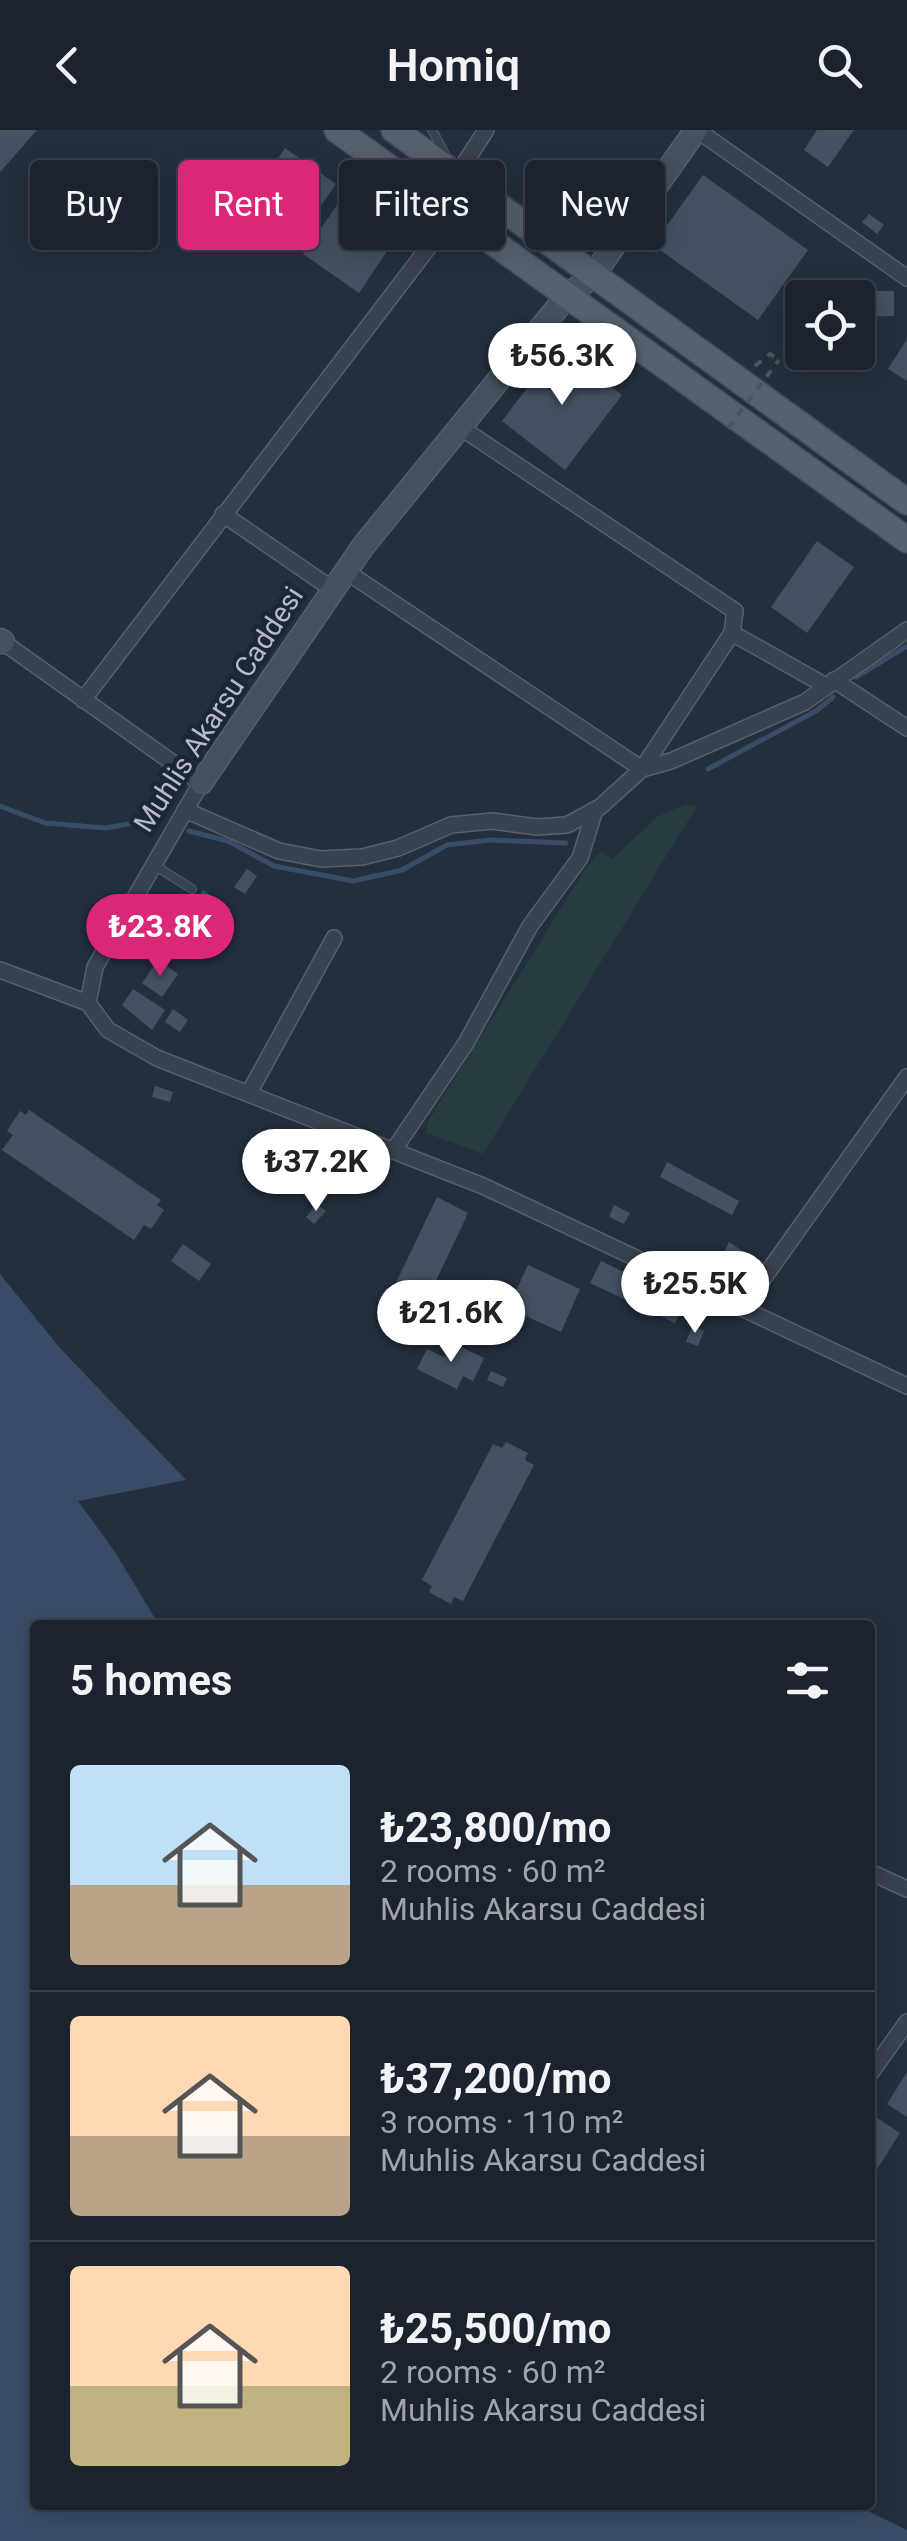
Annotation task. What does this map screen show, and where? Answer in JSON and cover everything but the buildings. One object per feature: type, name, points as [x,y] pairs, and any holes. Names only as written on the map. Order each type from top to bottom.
[{"type":"main road","points":[[337,130],[379,160]]},
{"type":"main road","points":[[394,130],[437,160]]},
{"type":"main road","points":[[505,211],[907,502]]},
{"type":"main road","points":[[504,250],[907,540]]},
{"type":"street","points":[[466,160],[486,130]]},
{"type":"street","points":[[697,130],[907,278]]},
{"type":"street","name":"Muhlis Akarsu Caddesi","points":[[88,1003],[94,967],[201,783],[364,544],[567,296],[592,277],[697,130]]},
{"type":"street","points":[[83,700],[426,250]]},
{"type":"street","points":[[185,810],[278,850],[321,860],[398,848],[451,825],[492,821],[537,828],[566,825],[594,810],[642,769],[732,633],[736,611],[460,427]]},
{"type":"street","points":[[222,514],[340,580],[642,769],[672,761],[805,702],[907,630]]},
{"type":"street","points":[[732,633],[907,728]]},
{"type":"street","points":[[1,642],[201,783]]},
{"type":"street","points":[[395,1148],[466,1044],[530,926],[580,858],[594,810]]},
{"type":"street","points":[[249,1092],[334,938]]},
{"type":"street","points":[[0,970],[88,1003],[95,1017],[124,1041],[395,1148],[907,1386]]},
{"type":"street","points":[[743,1308],[907,1077]]},
{"type":"street","points":[[875,1874],[907,1890]]},
{"type":"street","points":[[875,2067],[907,2022]]},
{"type":"lane","points":[[432,130],[449,160]]},
{"type":"lane","points":[[154,864],[192,890]]},
{"type":"path","points":[[728,428],[778,360],[770,354],[752,368]]},
{"type":"green space","points":[[686,804],[697,806],[483,1154],[427,1133],[427,1123],[586,868],[601,851],[612,859],[657,817]]},
{"type":"water","points":[[0,1274],[59,1347],[186,1480],[78,1501],[156,1620],[30,1620],[30,2510],[865,2510],[907,2530],[907,2541],[0,2541]]},
{"type":"waterway","points":[[856,677],[907,646]]},
{"type":"waterway","points":[[708,769],[816,711],[833,697]]},
{"type":"waterway","points":[[0,806],[45,823],[106,828],[161,818]]},
{"type":"waterway","points":[[189,831],[228,841],[274,866],[353,881],[402,870],[447,845],[491,840],[566,843]]}]
